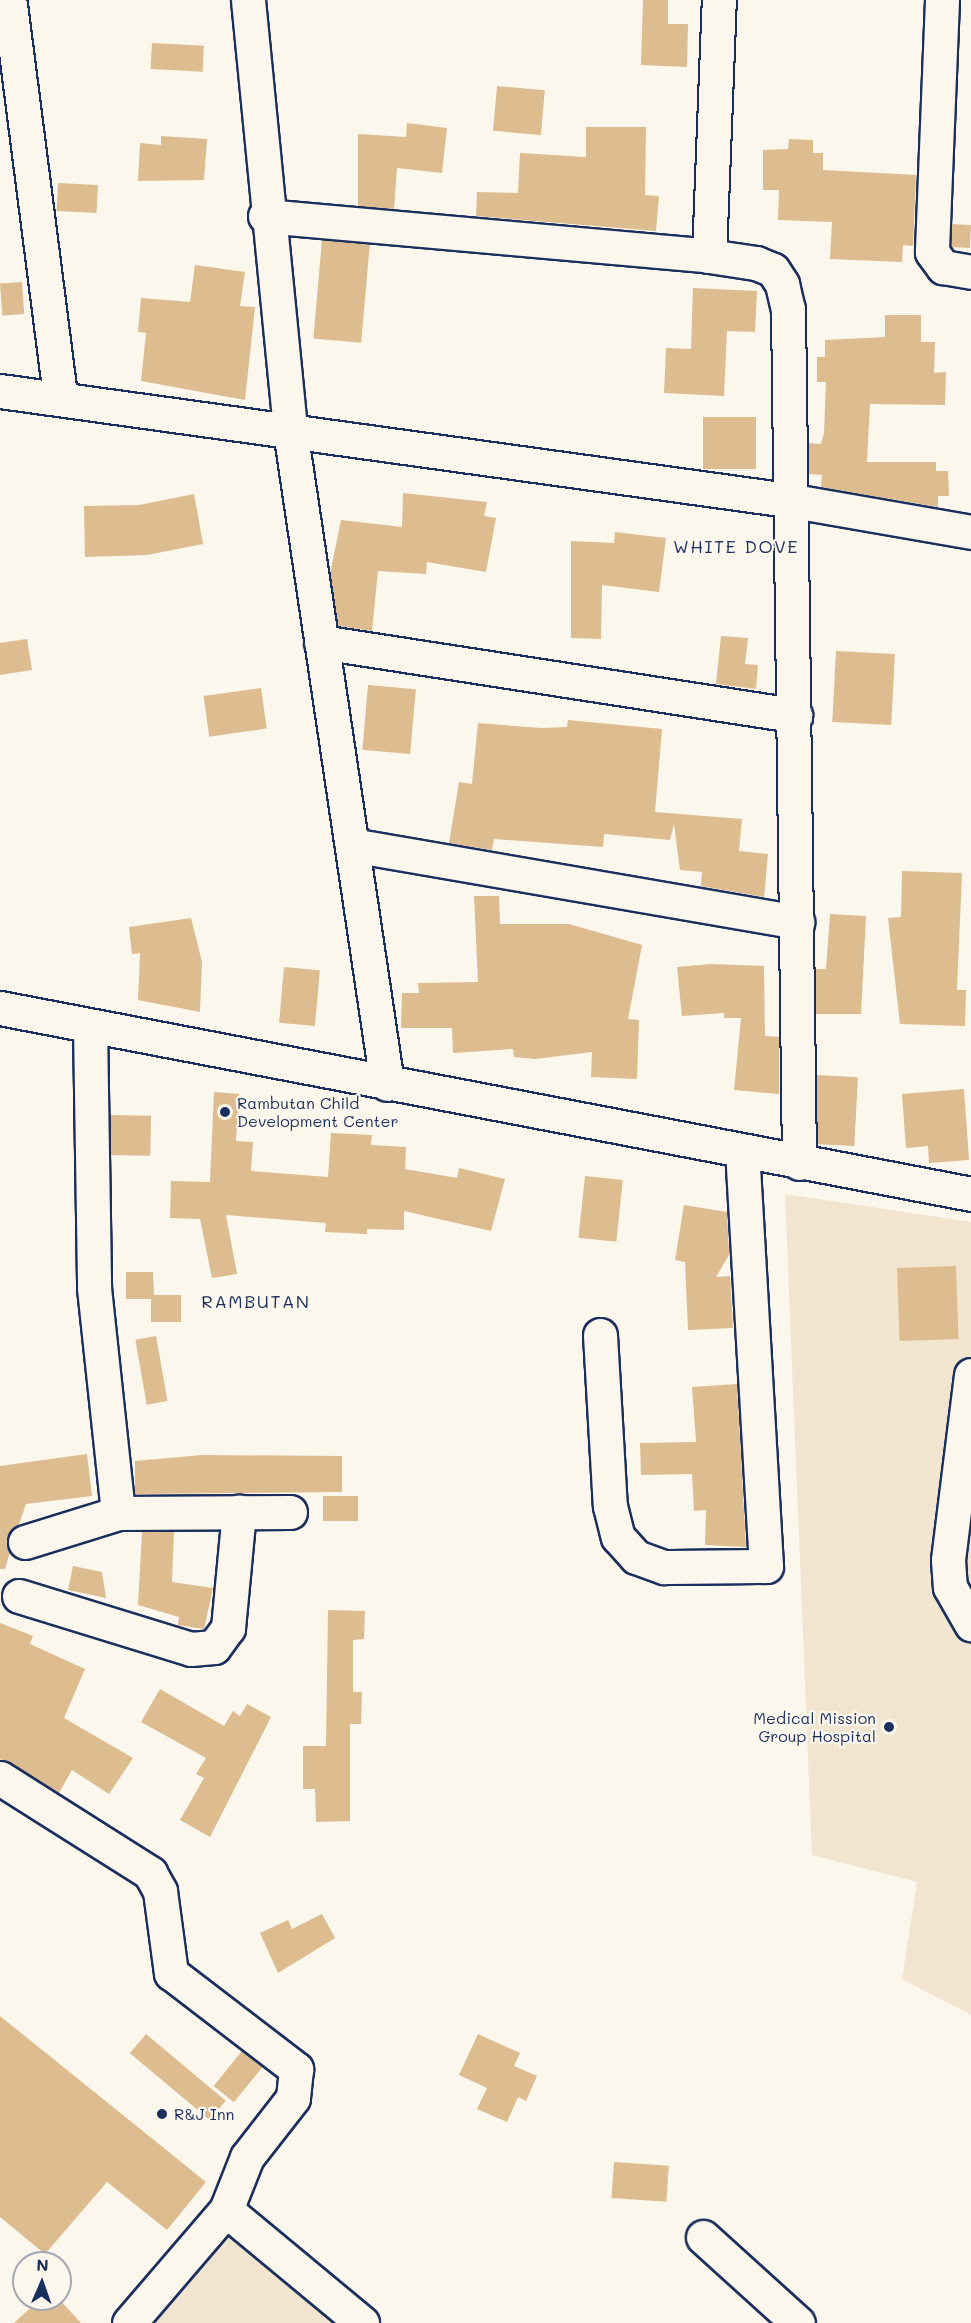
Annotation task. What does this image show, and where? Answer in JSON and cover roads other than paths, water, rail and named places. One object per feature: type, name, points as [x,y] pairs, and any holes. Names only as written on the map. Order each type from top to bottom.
[{"type":"street","points":[[248,0],[265,216],[291,430],[387,1084]]},
{"type":"street","points":[[709,256],[719,0]]},
{"type":"street","points":[[942,0],[932,252],[943,267],[971,272]]},
{"type":"street","points":[[10,5],[60,398]]},
{"type":"street","points":[[265,216],[709,256],[756,263],[773,270],[782,284],[788,309],[788,500],[795,715],[799,1163]]},
{"type":"street","points":[[0,391],[788,500],[971,532]]},
{"type":"street","points":[[321,642],[795,715]]},
{"type":"street","points":[[351,845],[797,922]]},
{"type":"street","points":[[0,1008],[799,1163],[971,1194]]},
{"type":"street","points":[[90,1026],[94,1288],[118,1513]]},
{"type":"street","points":[[600,1335],[610,1506],[618,1537],[636,1557],[664,1567],[766,1566],[742,1152]]},
{"type":"street","points":[[971,1375],[948,1560],[950,1587],[971,1624]]},
{"type":"street","points":[[19,1596],[191,1648],[214,1647],[228,1628],[240,1512]]},
{"type":"street","points":[[25,1542],[118,1513],[290,1512]]},
{"type":"street","points":[[0,1778],[150,1873],[160,1892],[165,1954],[171,1973],[296,2069],[299,2077],[293,2098],[247,2157],[226,2210],[129,2323]]},
{"type":"street","points":[[226,2210],[362,2323]]},
{"type":"street","points":[[703,2237],[798,2323]]},
{"type":"place","name":"Rambutan Child Development Center","points":[[225,1112]]},
{"type":"place","name":"Medical Mission Group Hospital","points":[[889,1727]]},
{"type":"place","name":"R&J Inn","points":[[162,2114]]},
{"type":"district","name":"WHITE DOVE","points":[[736,546]]},
{"type":"district","name":"RAMBUTAN","points":[[256,1301]]}]
